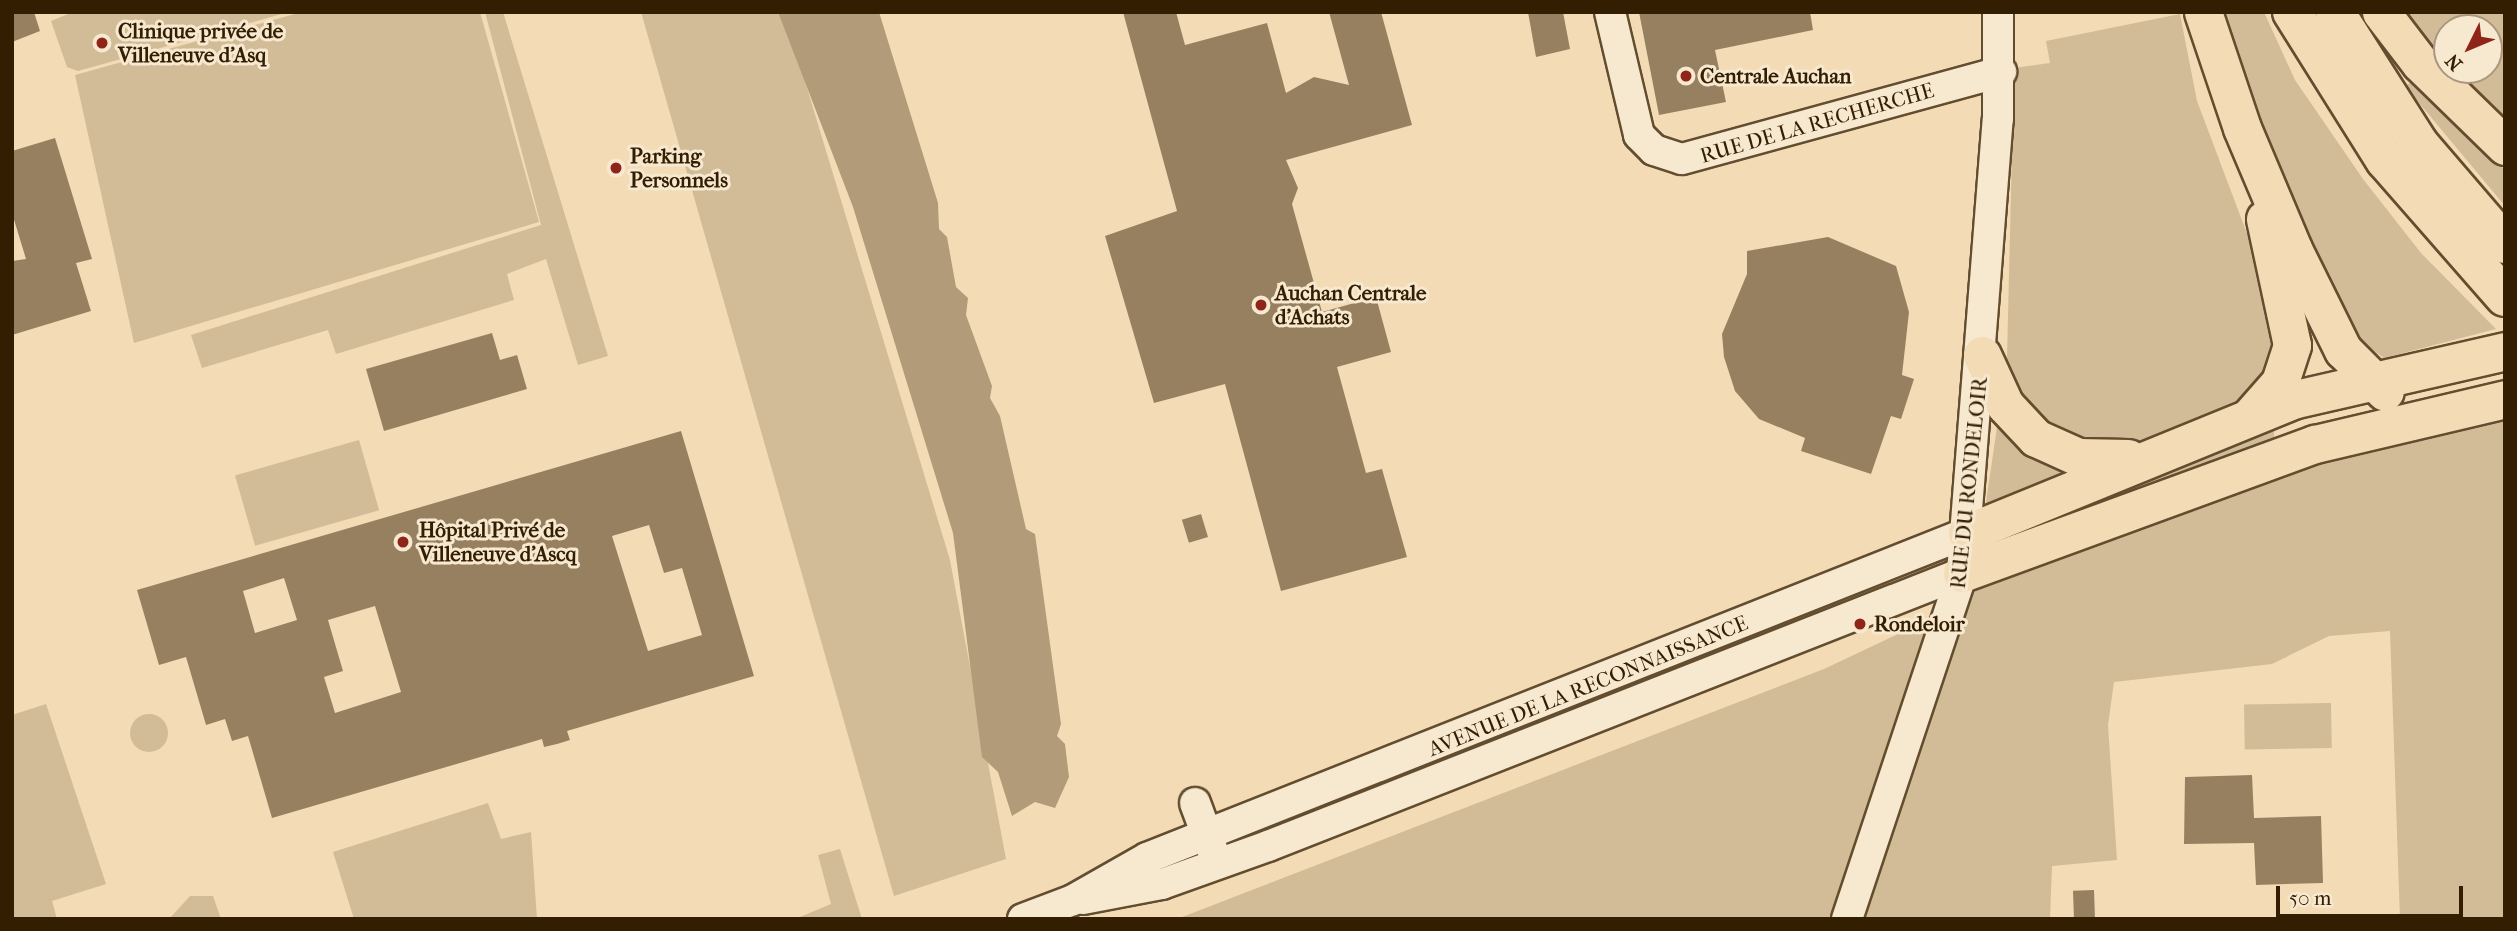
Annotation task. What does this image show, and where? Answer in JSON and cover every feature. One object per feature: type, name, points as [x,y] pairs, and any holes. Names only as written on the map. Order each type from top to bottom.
[{"type":"highway","points":[[2292,12],[2385,160],[2476,268],[2505,297]]},
{"type":"highway","points":[[2335,12],[2419,144],[2505,244]]},
{"type":"main road","points":[[2203,12],[2256,166],[2343,350],[2367,380],[2420,407],[2446,411]]},
{"type":"main road","points":[[2381,12],[2420,63],[2505,146]]},
{"type":"main road","points":[[2249,417],[2280,382],[2292,345],[2256,166]]},
{"type":"main road","points":[[1967,533],[2143,457],[2249,417],[2367,380],[2505,351]]},
{"type":"main road","points":[[1982,355],[2005,405],[2036,438],[2078,457],[2143,457]]},
{"type":"main road","points":[[1962,573],[2292,451],[2446,411],[2505,399]]},
{"type":"street","name":"RUE DE LA RECHERCHE","points":[[1610,12],[1639,135],[1654,150],[1682,159],[2001,72]]},
{"type":"street","name":"RUE DU RONDELOIR","points":[[1847,919],[1953,616],[1962,573],[1982,355],[2001,72],[1998,12]]},
{"type":"street","name":"AVENUE DE LA RECONNAISSANCE","points":[[1023,919],[1073,900],[1125,868],[1967,533]]},
{"type":"street","name":"AVENUE DE LA RECONNAISSANCE","points":[[1073,900],[1138,891],[1218,864],[1962,573]]},
{"type":"street","points":[[1195,803],[1218,864]]},
{"type":"shaded area","name":"Clinique privée de Villeneuve d'Asq","points":[[73,12],[289,12],[78,71],[67,67],[51,21]]},
{"type":"shaded area","points":[[302,12],[480,12],[539,222],[134,343],[75,75]]},
{"type":"shaded area","points":[[485,12],[503,12],[608,356],[578,365],[546,259],[507,274],[514,300],[336,354],[328,330],[202,368],[191,335],[541,225]]},
{"type":"shaded area","points":[[641,12],[784,12],[950,560],[1006,859],[894,896]]},
{"type":"shaded area","points":[[778,12],[879,12],[938,203],[939,229],[947,237],[956,287],[968,298],[966,315],[992,386],[990,398],[1000,416],[1026,529],[1035,534],[1061,724],[1057,736],[1065,744],[1069,777],[1055,808],[1035,802],[1012,816],[998,772],[982,757],[953,533],[853,207]]},
{"type":"shaded area","points":[[2222,12],[2264,12],[2295,80],[2363,179],[2421,253],[2496,329],[2384,358],[2357,339],[2300,227]]},
{"type":"shaded area","points":[[2401,12],[2505,12],[2505,124],[2464,84],[2503,84],[2503,14],[2433,14],[2433,51]]},
{"type":"shaded area","points":[[2180,14],[2197,101],[2266,284],[2277,330],[2273,475],[2348,451],[2505,420],[2505,919],[2400,919],[2390,631],[2329,636],[2272,664],[2114,682],[2108,725],[2117,860],[2052,866],[2050,919],[1177,919],[1824,669],[1972,599],[2007,358],[2014,68],[2050,63],[2046,41]]},
{"type":"shaded area","points":[[2410,83],[2505,170],[2505,206],[2405,86]]},
{"type":"shaded area","points":[[359,440],[379,510],[255,546],[235,476]]},
{"type":"shaded area","points":[[2331,703],[2332,748],[2245,750],[2244,705]]},
{"type":"shaded area","points":[[46,704],[106,884],[52,901],[57,919],[12,919],[12,715]]},
{"type":"shaded area","points":[[149,714],[162,720],[168,733],[162,746],[149,752],[136,746],[130,733],[136,720]]},
{"type":"shaded area","points":[[488,803],[501,839],[531,832],[537,919],[354,919],[333,852]]},
{"type":"shaded area","points":[[840,849],[862,919],[795,919],[831,904],[818,855]]},
{"type":"shaded area","points":[[190,896],[213,896],[221,919],[169,919]]},
{"type":"building","points":[[12,12],[34,12],[40,31],[12,42]]},
{"type":"building","name":"Auchan Centrale d'Achats","points":[[1123,12],[1176,12],[1185,45],[1267,23],[1286,93],[1314,77],[1349,85],[1329,12],[1381,12],[1412,125],[1286,160],[1298,188],[1292,204],[1322,312],[1376,297],[1391,352],[1337,367],[1366,473],[1382,469],[1407,557],[1281,591],[1225,384],[1154,403],[1105,236],[1177,211]]},
{"type":"building","points":[[1528,12],[1563,12],[1570,49],[1536,57]]},
{"type":"building","name":"Centrale Auchan","points":[[1639,12],[1810,12],[1813,30],[1715,50],[1726,102],[1659,115]]},
{"type":"building","points":[[55,138],[92,259],[76,263],[91,311],[12,335],[12,261],[26,259],[12,213],[12,151]]},
{"type":"building","points":[[1828,237],[1896,266],[1909,312],[1902,375],[1914,379],[1901,419],[1891,416],[1871,474],[1801,451],[1805,438],[1759,419],[1735,391],[1724,357],[1722,334],[1747,274],[1747,251]]},
{"type":"building","points":[[492,333],[500,360],[517,355],[527,389],[384,431],[366,369]]},
{"type":"building","points":[[681,431],[754,676],[567,731],[570,740],[557,744],[544,747],[542,739],[272,818],[248,736],[232,741],[225,719],[206,725],[186,657],[159,665],[137,590]],"holes":[[[649,525],[664,573],[682,568],[702,635],[648,651],[612,536]],[[284,578],[297,620],[255,633],[243,591]],[[375,606],[401,692],[335,713],[324,677],[343,671],[328,620]]]},
{"type":"building","points":[[1201,514],[1208,537],[1189,543],[1182,520]]},
{"type":"building","points":[[2252,775],[2254,818],[2321,816],[2323,883],[2256,885],[2254,843],[2184,844],[2185,777]]},
{"type":"building","points":[[2094,890],[2095,919],[2074,919],[2073,891]]},
{"type":"place","name":"Clinique privée de Villeneuve d'Asq","points":[[102,43]]},
{"type":"place","name":"Centrale Auchan","points":[[1686,76]]},
{"type":"place","name":"Parking Personnels","points":[[616,168]]},
{"type":"place","name":"Auchan Centrale d'Achats","points":[[1261,305]]},
{"type":"place","name":"Hôpital Privé de Villeneuve d'Ascq","points":[[403,542]]},
{"type":"place","name":"Rondeloir","points":[[1860,624]]}]
